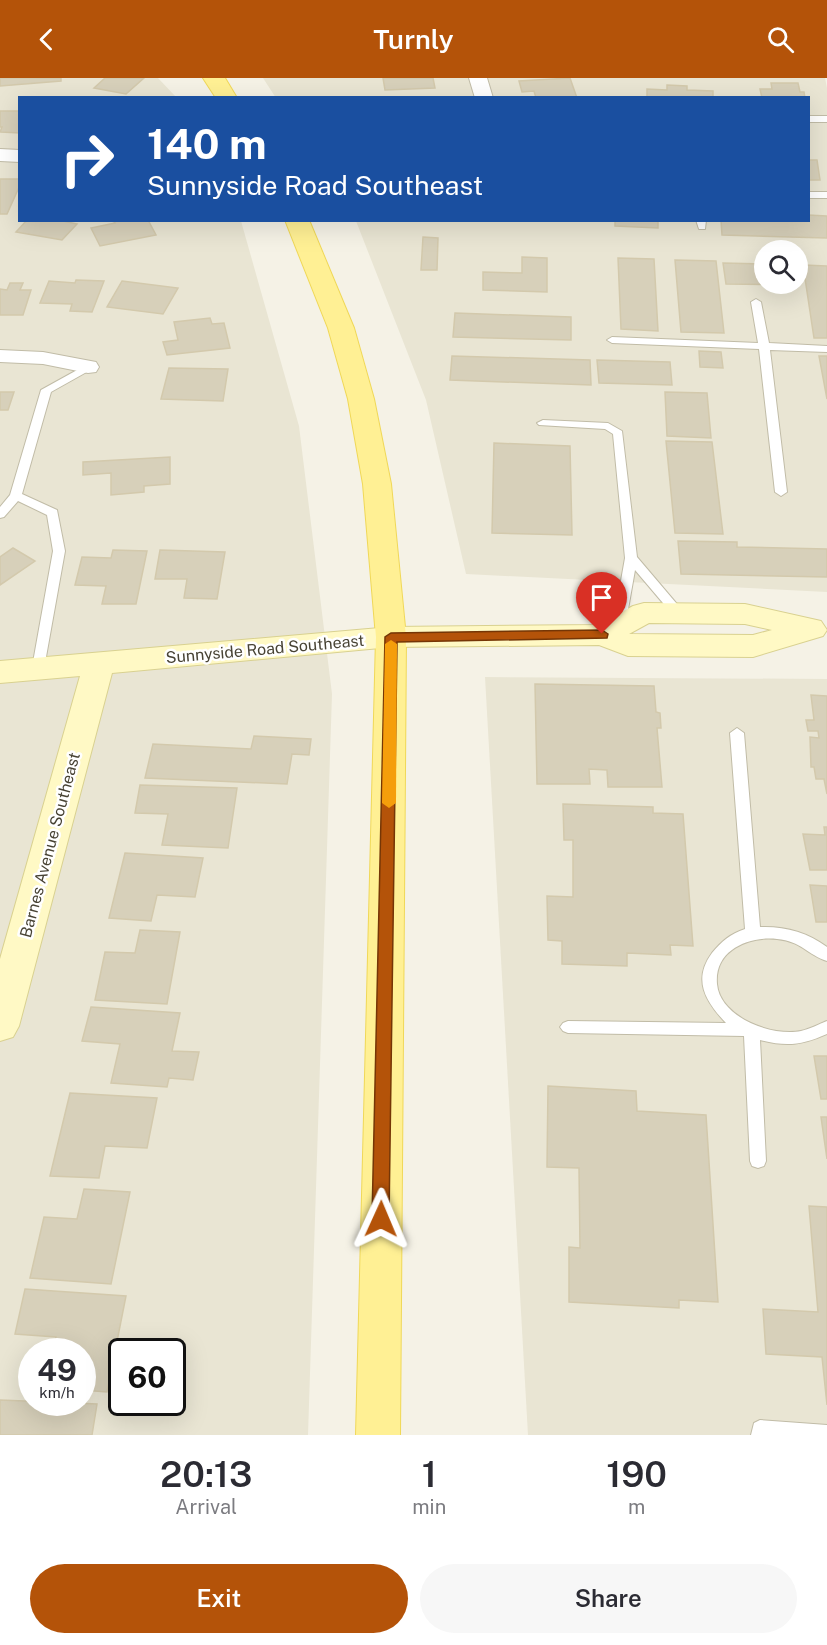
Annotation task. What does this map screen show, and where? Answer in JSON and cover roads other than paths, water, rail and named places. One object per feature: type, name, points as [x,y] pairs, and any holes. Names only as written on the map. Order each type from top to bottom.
[{"type":"main road","points":[[214,78],[226,96]]},
{"type":"main road","points":[[298,222],[340,328],[361,399],[377,484],[391,637],[378,1435]]},
{"type":"main road","name":"Sunnyside Road Southeast","points":[[0,672],[391,637],[611,630],[644,613],[745,614],[819,629]]},
{"type":"main road","name":"Sunnyside Road Southeast","points":[[611,630],[628,645],[753,645],[819,629]]},
{"type":"main road","name":"Barnes Avenue Southeast","points":[[1,1017],[99,664]]},
{"type":"street","points":[[478,78],[483,96]]},
{"type":"street","points":[[0,155],[18,156]]},
{"type":"street","points":[[0,356],[43,358],[88,367]]},
{"type":"lane","points":[[810,119],[827,119]]},
{"type":"lane","points":[[810,195],[827,195]]},
{"type":"lane","points":[[756,302],[764,346],[781,492]]},
{"type":"lane","points":[[612,340],[827,349]]},
{"type":"lane","points":[[0,514],[16,496],[46,390],[88,367]]},
{"type":"lane","points":[[543,423],[608,426],[618,433],[631,558],[611,630]]},
{"type":"lane","points":[[16,496],[53,513],[59,551],[38,668]]},
{"type":"lane","points":[[631,558],[678,613]]},
{"type":"lane","points":[[737,733],[753,933]]},
{"type":"lane","points":[[827,955],[817,946],[798,937],[776,932],[753,933],[733,940],[719,952],[710,968],[710,987],[717,1005],[732,1022],[749,1032],[776,1040],[797,1040],[817,1034],[827,1027]]},
{"type":"lane","points":[[568,1027],[749,1032]]},
{"type":"lane","points":[[749,1032],[758,1161]]},
{"type":"lane","points":[[760,1435],[760,1429],[827,1434]]}]
